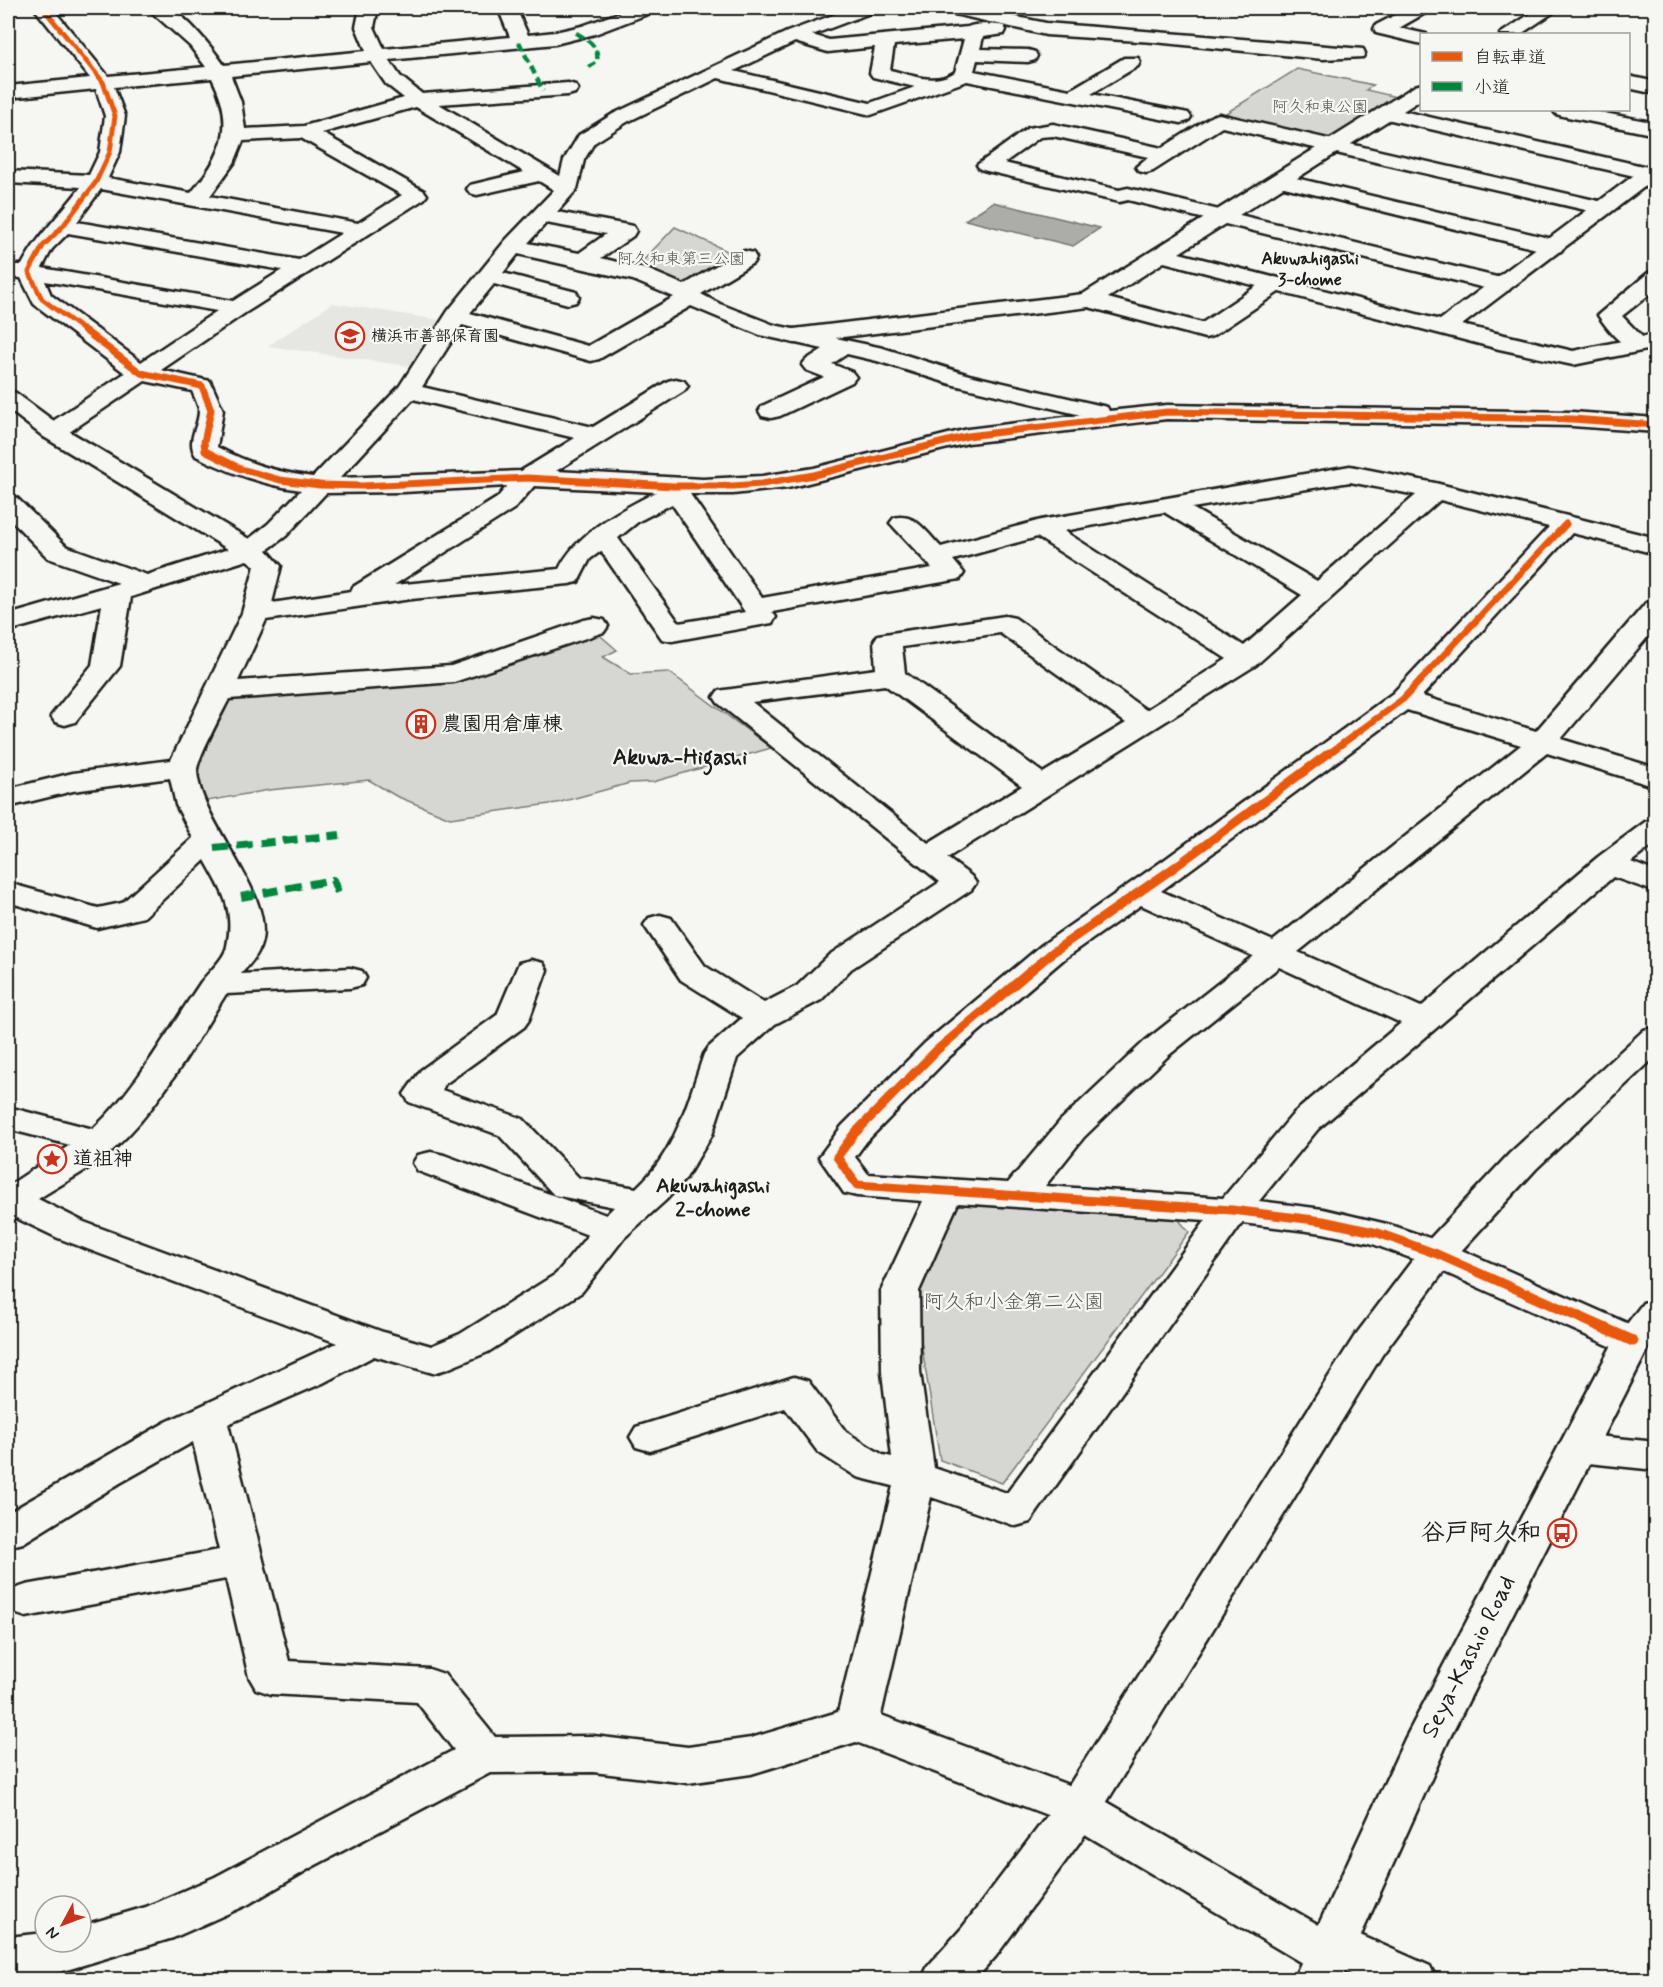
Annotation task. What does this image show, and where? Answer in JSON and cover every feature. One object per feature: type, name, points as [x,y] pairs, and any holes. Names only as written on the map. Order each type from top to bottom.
[{"type":"street","points":[[18,271],[63,226],[96,182],[110,152],[115,116],[103,82],[43,8]]},
{"type":"street","points":[[156,8],[192,36],[219,70],[233,102],[235,135],[215,176],[195,200]]},
{"type":"street","points":[[369,8],[365,27],[377,56],[393,80],[418,100],[567,189]]},
{"type":"street","points":[[507,8],[522,42]]},
{"type":"street","points":[[8,92],[522,42],[588,30],[647,8]]},
{"type":"street","points":[[8,623],[146,584],[250,551],[277,530],[408,392],[456,316],[513,246],[567,189],[574,160],[586,139],[620,118],[716,72],[794,36],[867,8]]},
{"type":"street","points":[[952,8],[1046,29]]},
{"type":"street","points":[[1420,39],[1386,35],[1383,29],[1421,8]]},
{"type":"street","points":[[1511,33],[1551,8]]},
{"type":"street","points":[[794,36],[828,46],[975,30],[1046,29],[1154,36],[1323,53],[1356,53]]},
{"type":"street","points":[[716,72],[871,110],[938,87],[964,75],[975,30]]},
{"type":"street","points":[[886,40],[880,73],[938,87]]},
{"type":"street","points":[[969,54],[1028,56]]},
{"type":"street","points":[[1073,96],[1131,62]]},
{"type":"street","points":[[964,75],[1181,117]]},
{"type":"street","points":[[1630,82],[1656,88]]},
{"type":"street","points":[[235,135],[305,132],[418,100],[567,89]]},
{"type":"street","points":[[1089,300],[1420,91]]},
{"type":"street","points":[[1568,111],[1656,129]]},
{"type":"street","points":[[1385,113],[1653,172]]},
{"type":"street","points":[[1128,194],[1148,164],[1219,120],[1603,208]]},
{"type":"street","points":[[1163,154],[1053,130],[1035,132],[987,165],[1119,196],[1128,194],[1501,285]]},
{"type":"street","points":[[53,432],[237,308],[417,195],[305,132]]},
{"type":"street","points":[[1087,154],[1107,141]]},
{"type":"street","points":[[1047,178],[1067,166]]},
{"type":"street","points":[[1444,328],[1653,172]]},
{"type":"street","points":[[477,189],[541,174]]},
{"type":"street","points":[[8,177],[96,182],[362,230]]},
{"type":"street","points":[[1278,180],[1553,246]]},
{"type":"street","points":[[541,216],[625,231],[584,260]]},
{"type":"street","points":[[63,226],[303,267]]},
{"type":"street","points":[[513,246],[641,274],[712,309],[768,330],[912,363],[962,380],[1047,402],[1120,416]]},
{"type":"street","points":[[1161,255],[1507,344],[1573,358],[1647,343]]},
{"type":"street","points":[[456,316],[591,354],[745,258]]},
{"type":"street","points":[[18,271],[237,308]]},
{"type":"street","points":[[18,271],[42,299],[141,373],[202,386],[211,410],[204,442],[205,451],[219,460],[263,475],[317,486],[527,478],[673,487],[764,484],[968,436],[1167,412],[1572,419],[1656,425]]},
{"type":"street","points":[[489,276],[568,297]]},
{"type":"street","points":[[1647,343],[1609,315],[1656,278]]},
{"type":"street","points":[[794,336],[1089,300],[1205,331],[1275,284]]},
{"type":"street","points":[[771,411],[844,377],[814,365],[842,347]]},
{"type":"street","points":[[354,599],[506,503],[527,478],[676,386]]},
{"type":"street","points":[[408,392],[596,435]]},
{"type":"street","points":[[8,398],[53,432],[263,559],[268,566],[256,613],[182,768],[191,805],[241,897],[246,926],[243,950],[156,1076],[117,1126],[100,1143],[9,1201]]},
{"type":"street","points":[[1572,419],[1577,414],[1645,402]]},
{"type":"street","points":[[756,607],[949,571],[1041,528],[1350,474],[1436,491],[1656,546]]},
{"type":"street","points":[[256,613],[411,591],[569,576],[579,555],[630,516],[672,494],[673,487]]},
{"type":"street","points":[[603,536],[672,633],[762,617],[673,487]]},
{"type":"street","points":[[926,857],[1146,723],[1246,658],[1436,491]]},
{"type":"street","points":[[8,503],[57,552],[146,584]]},
{"type":"street","points":[[1168,504],[1318,593]]},
{"type":"street","points":[[903,523],[949,571]]},
{"type":"street","points":[[1566,524],[1403,699],[1053,952],[937,1050],[854,1134],[837,1157],[857,1185],[1232,1210],[1323,1221],[1378,1233],[1644,1327]]},
{"type":"street","points":[[1041,528],[1246,658]]},
{"type":"street","points":[[8,536],[34,531]]},
{"type":"street","points":[[65,716],[106,666],[118,592]]},
{"type":"street","points":[[1018,1195],[1072,1129],[1157,1048],[1542,743],[1656,609]]},
{"type":"street","points":[[891,676],[888,641],[1005,624],[1146,723]]},
{"type":"street","points":[[219,691],[454,674],[594,626]]},
{"type":"street","points":[[9,1201],[71,1230],[369,1341],[433,1360],[474,1343],[569,1283],[611,1230],[673,1170],[694,1136],[721,1054],[763,1017],[808,993],[840,962],[960,883],[728,697],[891,676],[1041,786]]},
{"type":"street","points":[[1403,699],[1656,778]]},
{"type":"street","points":[[8,798],[58,784],[113,775],[182,768]]},
{"type":"street","points":[[650,1437],[794,1391],[832,1442],[871,1467],[915,1477],[1016,1511],[1232,1210],[1306,1121],[1609,864],[1656,828]]},
{"type":"street","points":[[8,893],[97,918],[133,910],[209,840]]},
{"type":"street","points":[[1609,864],[1656,883]]},
{"type":"street","points":[[1138,892],[1425,1021]]},
{"type":"street","points":[[660,925],[693,973],[763,1017]]},
{"type":"street","points":[[531,970],[512,1020],[433,1077],[421,1094],[511,1127],[567,1187],[643,1201]]},
{"type":"street","points":[[216,986],[351,978]]},
{"type":"street","points":[[945,1980],[979,1942],[1079,1808],[1368,1346],[1437,1254],[1523,1161],[1656,1037]]},
{"type":"street","points":[[8,1118],[100,1143]]},
{"type":"street","points":[[431,1164],[611,1230]]},
{"type":"street","points":[[857,1724],[915,1477],[901,1372],[900,1292],[946,1191]]},
{"type":"street","name":"Seya-Kashio Road","points":[[1327,1960],[1427,1739],[1578,1448],[1644,1327]]},
{"type":"street","points":[[8,1532],[75,1490],[207,1418],[343,1358],[369,1341]]},
{"type":"street","points":[[207,1418],[271,1677],[429,1686],[484,1755]]},
{"type":"street","points":[[1578,1448],[1656,1456]]},
{"type":"street","points":[[26,1601],[242,1561]]},
{"type":"street","points":[[8,1957],[60,1952],[156,1924],[231,1891],[296,1854],[484,1755],[593,1754],[688,1765],[751,1756],[857,1724],[1079,1808],[1327,1960],[1413,1980]]},
{"type":"shaded area","points":[[993,202],[1100,228],[1073,246],[965,220]]},
{"type":"shaded area","points":[[333,303],[446,321],[415,367],[268,346]]},
{"type":"green space","name":"阿久和東公園","points":[[1297,69],[1373,85],[1366,90],[1397,97],[1329,142],[1218,118]]},
{"type":"green space","name":"阿久和東第三公園","points":[[675,227],[736,255],[685,288],[635,269]]},
{"type":"green space","points":[[594,630],[617,650],[603,657],[631,674],[669,672],[771,748],[653,782],[630,783],[557,803],[450,818],[396,796],[369,780],[269,790],[202,802],[193,763],[220,696],[451,678]]},
{"type":"green space","name":"阿久和小金第二公園","points":[[952,1200],[1175,1215],[1189,1232],[1002,1483],[940,1460],[912,1285]]},
{"type":"marked path","points":[[576,33],[592,44],[597,52],[597,62],[589,67]]},
{"type":"marked path","points":[[519,42],[543,91]]},
{"type":"marked path","points":[[214,848],[340,835]]},
{"type":"marked path","points":[[241,897],[333,880],[341,900]]},
{"type":"cycle path","points":[[43,8],[103,82],[115,116],[110,152],[96,182],[63,226],[43,246],[29,272],[42,299],[141,373],[202,386],[211,410],[204,442],[205,451],[241,469],[280,480],[320,485],[362,486],[527,478],[674,486],[762,484],[840,469],[968,436],[1167,412],[1572,419],[1656,425]]},
{"type":"cycle path","points":[[1566,524],[1403,699],[1175,867],[1053,952],[937,1050],[854,1134],[837,1157],[857,1185],[1232,1210],[1323,1221],[1378,1233],[1437,1254],[1633,1341]]},
{"type":"place","name":"横浜市善部保育園","points":[[350,336]]},
{"type":"place","name":"農園用倉庫棟","points":[[421,724]]},
{"type":"place","name":"道祖神","points":[[52,1159]]},
{"type":"place","name":"谷戸阿久和","points":[[1562,1533]]},
{"type":"district","name":"Akuwahigashi 3-chome","points":[[1310,269]]},
{"type":"district","name":"Akuwa-Higashi","points":[[680,758]]},
{"type":"district","name":"Akuwahigashi 2-chome","points":[[713,1198]]}]
